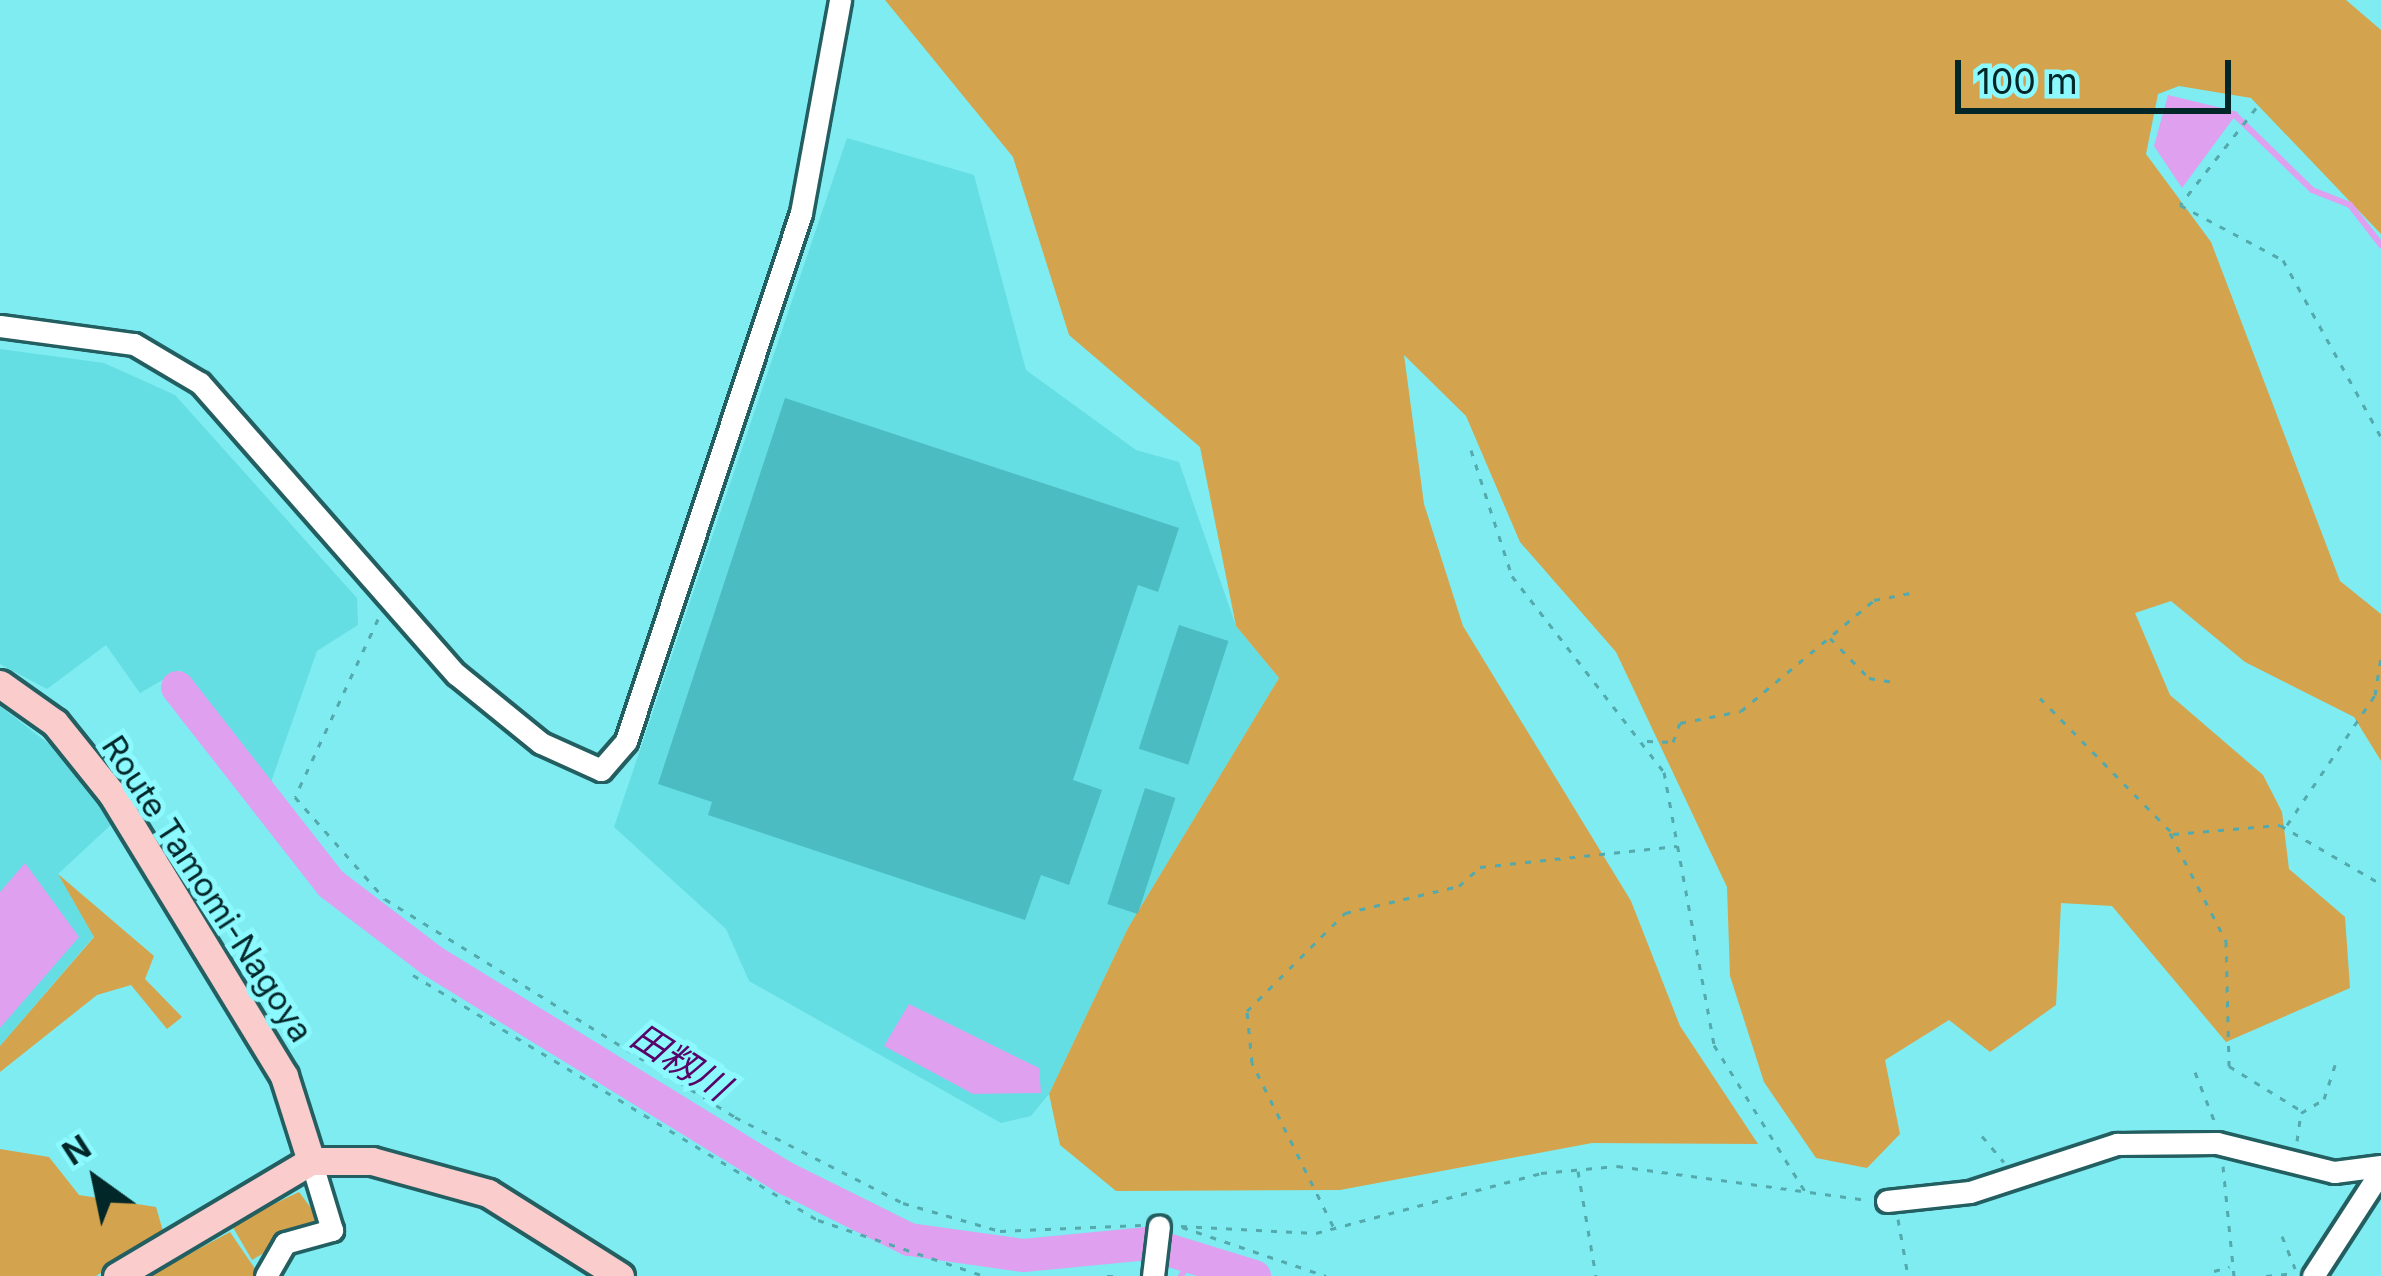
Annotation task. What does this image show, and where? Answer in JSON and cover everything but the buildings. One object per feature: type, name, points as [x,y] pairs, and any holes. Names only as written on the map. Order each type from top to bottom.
[{"type":"main road","name":"Route Tamomi-Nagoya","points":[[0,684],[55,723],[112,794],[284,1076],[311,1162]]},
{"type":"main road","points":[[117,1276],[311,1162],[432,1169],[620,1276]]},
{"type":"street","points":[[0,326],[81,330],[171,362],[235,414],[392,605],[541,743],[583,769],[617,759],[801,213],[840,0]]},
{"type":"street","points":[[1886,1201],[2013,1176],[2083,1146],[2218,1144],[2301,1167],[2381,1168]]},
{"type":"street","points":[[266,1276],[285,1243],[332,1230],[311,1162]]},
{"type":"street","points":[[2307,1273],[2381,1168]]},
{"type":"street","points":[[1153,1276],[1166,1230]]},
{"type":"path","points":[[2256,108],[2180,205],[2283,260],[2381,437]]},
{"type":"path","points":[[1471,450],[1512,576],[1645,742],[1680,846],[1714,1045],[1806,1192]]},
{"type":"path","points":[[1645,742],[1673,742],[1680,723],[1741,711],[1874,600],[1910,593]]},
{"type":"path","points":[[392,605],[295,797],[385,899],[735,1117],[903,1203],[1000,1232],[1333,1228],[1578,1168],[1886,1201],[1908,1276]]},
{"type":"path","points":[[1826,637],[1869,678],[1900,683]]},
{"type":"path","points":[[2286,826],[2375,695],[2381,656]]},
{"type":"path","points":[[2040,698],[2169,832],[2226,941],[2229,1066],[2302,1111]]},
{"type":"path","points":[[2169,832],[2286,826],[2381,884]]},
{"type":"path","points":[[1333,1228],[1242,1032],[1247,1011],[1346,913],[1459,886],[1480,867],[1680,846]]},
{"type":"path","points":[[413,975],[818,1220],[984,1276]]},
{"type":"path","points":[[2302,1111],[2324,1100],[2335,1065]]},
{"type":"path","points":[[2195,1072],[2218,1144],[2229,1267],[2234,1276]]},
{"type":"path","points":[[2301,1167],[2302,1111]]},
{"type":"path","points":[[1982,1136],[2013,1176]]},
{"type":"path","points":[[1578,1168],[1596,1276]]},
{"type":"path","points":[[1166,1230],[1326,1276]]},
{"type":"path","points":[[2282,1236],[2282,1259],[2307,1273]]},
{"type":"path","points":[[2214,1271],[2229,1267]]},
{"type":"path","points":[[2266,1276],[2307,1273]]},
{"type":"shaded area","points":[[885,0],[2346,0],[2381,30],[2381,234],[2251,98],[2179,86],[2158,94],[2146,154],[2211,242],[2340,581],[2381,614],[2381,761],[2354,717],[2245,662],[2171,601],[2135,613],[2170,695],[2263,775],[2282,812],[2289,869],[2345,917],[2350,988],[2226,1042],[2112,906],[2061,903],[2056,1005],[1990,1052],[1949,1020],[1885,1060],[1900,1134],[1867,1168],[1816,1158],[1764,1082],[1730,976],[1727,887],[1616,652],[1520,542],[1466,416],[1404,355],[1424,504],[1463,626],[1631,901],[1680,1026],[1758,1144],[1592,1143],[1340,1190],[1116,1191],[1060,1145],[1049,1094],[1128,928],[1279,678],[1236,626],[1200,447],[1069,335],[1013,157]]},
{"type":"shaded area","points":[[2168,95],[2238,112],[2182,188],[2154,146]]},
{"type":"shaded area","points":[[847,138],[974,175],[1026,370],[1136,450],[1179,462],[1236,626],[1279,678],[1128,928],[1049,1094],[1031,1116],[1001,1123],[749,981],[726,929],[614,827]]},
{"type":"shaded area","points":[[0,349],[104,363],[175,395],[357,598],[358,625],[317,651],[271,782],[180,670],[140,693],[106,645],[47,689],[0,664]]},
{"type":"shaded area","points":[[0,706],[54,748],[115,821],[58,874],[94,936],[0,1046]]},
{"type":"shaded area","points":[[25,863],[79,937],[0,1028],[0,892]]},
{"type":"shaded area","points":[[58,874],[154,956],[145,979],[182,1017],[167,1029],[131,985],[97,995],[0,1072],[0,1046],[94,937]]},
{"type":"shaded area","points":[[909,1004],[1039,1068],[1041,1093],[973,1094],[884,1046]]},
{"type":"shaded area","points":[[0,1149],[49,1157],[79,1195],[156,1207],[163,1231],[96,1276],[0,1276]]},
{"type":"shaded area","points":[[299,1192],[320,1220],[252,1260],[231,1224]]},
{"type":"shaded area","points":[[230,1232],[260,1276],[151,1276],[165,1267]]},
{"type":"waterway","points":[[2235,115],[2312,190],[2350,205],[2381,245]]},
{"type":"waterway","name":"田籾川","points":[[177,687],[330,883],[431,960],[786,1178],[909,1239],[1023,1255],[1147,1243],[1254,1276]]},
{"type":"waterway","points":[[1181,1276],[1194,1255]]}]
